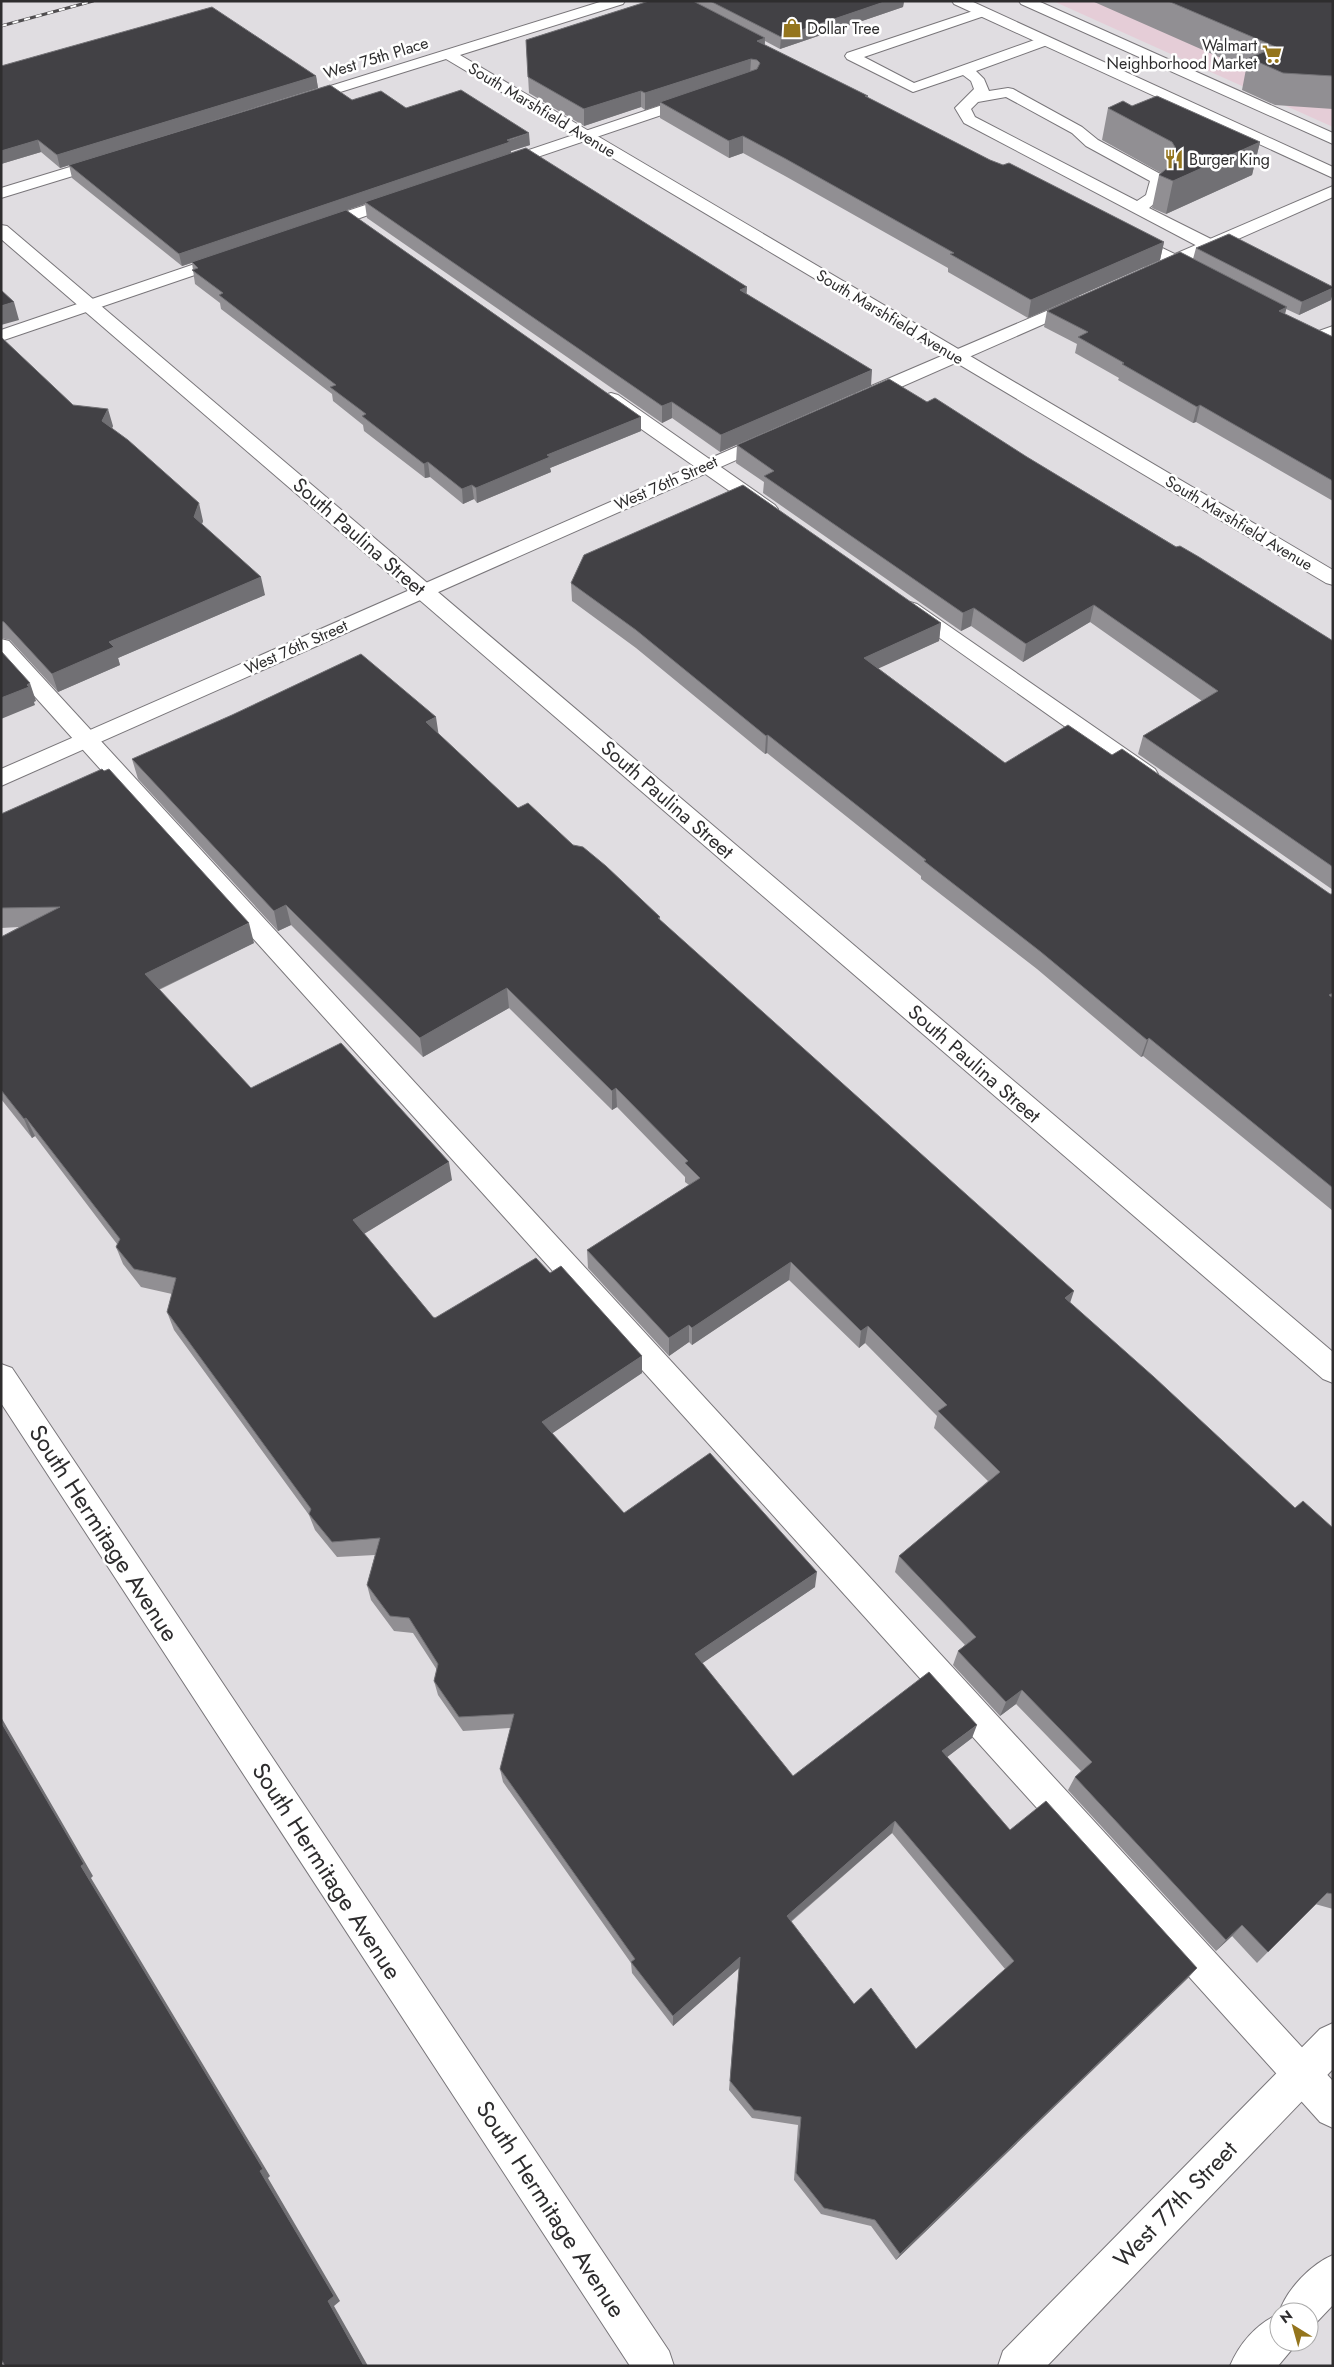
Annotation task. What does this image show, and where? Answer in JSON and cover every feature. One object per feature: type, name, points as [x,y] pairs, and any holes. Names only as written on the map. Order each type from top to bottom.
[{"type":"street","name":"West 75th Place","points":[[286,104],[618,1]]},
{"type":"street","points":[[959,1],[1333,173]]},
{"type":"street","points":[[1026,1],[1333,139]]},
{"type":"street","points":[[982,12],[852,56],[913,88],[1045,41]]},
{"type":"street","name":"South Marshfield Avenue","points":[[448,54],[1333,579]]},
{"type":"street","points":[[964,69],[978,79],[982,90],[963,108],[969,120],[1209,245]]},
{"type":"street","points":[[974,98],[1008,92],[1077,130],[1092,143],[1158,179],[1154,197],[1138,208]]},
{"type":"street","points":[[488,169],[705,96]]},
{"type":"street","points":[[1,193],[125,155]]},
{"type":"street","points":[[1139,276],[1333,191]]},
{"type":"street","points":[[305,232],[359,222],[414,194]]},
{"type":"street","name":"South Paulina Street","points":[[1,230],[1333,1370]]},
{"type":"street","points":[[1116,230],[1213,280]]},
{"type":"street","points":[[1,336],[241,254]]},
{"type":"street","points":[[841,407],[1094,296]]},
{"type":"street","points":[[1305,328],[1329,336]]},
{"type":"street","points":[[595,388],[784,520]]},
{"type":"street","name":"West 76th Street","points":[[1,778],[787,430]]},
{"type":"street","points":[[891,595],[1161,784]]},
{"type":"street","points":[[1,646],[1333,2109]]},
{"type":"street","name":"South Hermitage Avenue","points":[[1,1377],[654,2366]]},
{"type":"street","name":"West 77th Street","points":[[1018,2366],[1333,2042]]},
{"type":"street","points":[[1308,2302],[1333,2275]]},
{"type":"street","points":[[1250,2366],[1269,2345]]},
{"type":"shaded area","name":"Walmart Neighborhood Market","points":[[1053,1],[1333,1],[1333,127]]},
{"type":"building","points":[[649,1],[693,1],[765,38],[757,41],[868,96],[865,96],[990,160],[1003,165],[1009,163],[1164,242],[1031,300],[950,254],[954,253],[743,136],[729,141],[660,102],[757,69],[760,63],[757,60],[751,59],[645,93],[641,91],[584,109],[528,77],[526,40]]},
{"type":"building","points":[[710,1],[887,1],[781,37]]},
{"type":"building","points":[[1168,1],[1333,1],[1333,76],[1283,73],[1249,58],[1276,47]]},
{"type":"building","points":[[212,7],[316,76],[57,155],[38,140],[1,151],[1,66]]},
{"type":"building","points":[[330,85],[352,100],[381,91],[406,108],[461,90],[529,133],[507,140],[510,142],[179,254],[69,165]]},
{"type":"building","points":[[1157,96],[1260,142],[1173,181],[1159,175],[1171,165],[1175,147],[1172,142],[1108,108],[1123,101],[1132,106]]},
{"type":"building","points":[[526,148],[747,287],[740,290],[872,370],[721,435],[672,402],[662,406],[365,202]]},
{"type":"building","points":[[346,210],[641,417],[547,455],[550,457],[476,488],[472,485],[462,489],[428,462],[424,464],[362,416],[366,414],[330,387],[336,385],[219,295],[223,293],[192,270],[198,268],[192,262]]},
{"type":"building","points":[[1229,234],[1333,288],[1302,302],[1196,248]]},
{"type":"building","points":[[1180,252],[1287,307],[1279,311],[1333,337],[1333,481],[1200,405],[1197,407],[1122,364],[1124,363],[1078,337],[1088,332],[1047,311]]},
{"type":"building","points":[[1,290],[14,302],[1,306]]},
{"type":"building","points":[[1,337],[73,405],[108,409],[102,421],[128,440],[199,503],[194,517],[261,577],[109,642],[114,647],[52,674],[1,621]]},
{"type":"building","points":[[889,379],[927,402],[935,398],[1027,457],[1176,547],[1180,546],[1199,557],[1333,641],[1333,867],[1143,736],[1218,691],[1094,605],[1026,644],[974,608],[963,613],[764,476],[774,471],[737,445]]},
{"type":"building","points":[[743,485],[941,623],[864,658],[1005,763],[1068,725],[1112,755],[1122,749],[1330,894],[1333,894],[1333,993],[1329,995],[1333,998],[1333,1188],[1149,1038],[1147,1040],[1041,952],[924,861],[926,860],[768,735],[766,736],[636,630],[571,583],[584,555]]},
{"type":"building","points":[[1,651],[30,683],[27,685],[29,687],[1,698]]},
{"type":"building","points":[[361,654],[436,717],[426,722],[518,808],[528,803],[573,845],[583,847],[606,866],[660,917],[658,918],[1074,1291],[1065,1298],[1154,1377],[1295,1508],[1303,1501],[1333,1528],[1333,1894],[1327,1893],[1268,1952],[1242,1925],[1226,1940],[1075,1777],[1092,1762],[1022,1690],[1006,1702],[958,1651],[976,1637],[899,1556],[1000,1472],[938,1411],[947,1405],[868,1326],[861,1331],[791,1262],[692,1328],[689,1325],[669,1338],[587,1250],[700,1178],[685,1163],[688,1161],[616,1088],[612,1091],[507,988],[420,1038],[286,905],[274,911],[132,759],[232,715]]},
{"type":"building","points":[[102,769],[104,771],[109,769],[249,923],[145,974],[251,1088],[341,1043],[449,1162],[353,1220],[433,1317],[435,1318],[536,1258],[550,1273],[561,1266],[642,1356],[542,1422],[624,1513],[710,1453],[817,1572],[695,1654],[793,1776],[929,1672],[977,1725],[942,1751],[1010,1830],[1046,1801],[1197,1968],[900,2254],[875,2220],[824,2208],[796,2173],[801,2117],[754,2110],[730,2081],[740,1957],[673,2016],[631,1962],[635,1959],[500,1769],[514,1714],[459,1717],[434,1681],[438,1664],[409,1618],[390,1616],[367,1585],[380,1538],[332,1542],[309,1514],[311,1509],[167,1312],[176,1278],[134,1269],[116,1247],[120,1239],[26,1118],[24,1119],[1,1090],[1,937],[60,907],[1,908],[1,814]],"holes":[[[895,1821],[1014,1961],[916,2049],[871,1988],[854,2004],[787,1916]]]},
{"type":"building","points":[[1,1722],[84,1864],[81,1866],[263,2169],[260,2171],[334,2296],[328,2301],[364,2366],[5,2366],[1,2359]]},
{"type":"railway","points":[[1,26],[93,1]]},
{"type":"place","name":"Dollar Tree","points":[[792,28]]},
{"type":"place","name":"Walmart Neighborhood Market","points":[[1272,54]]},
{"type":"place","name":"Burger King","points":[[1174,159]]}]
